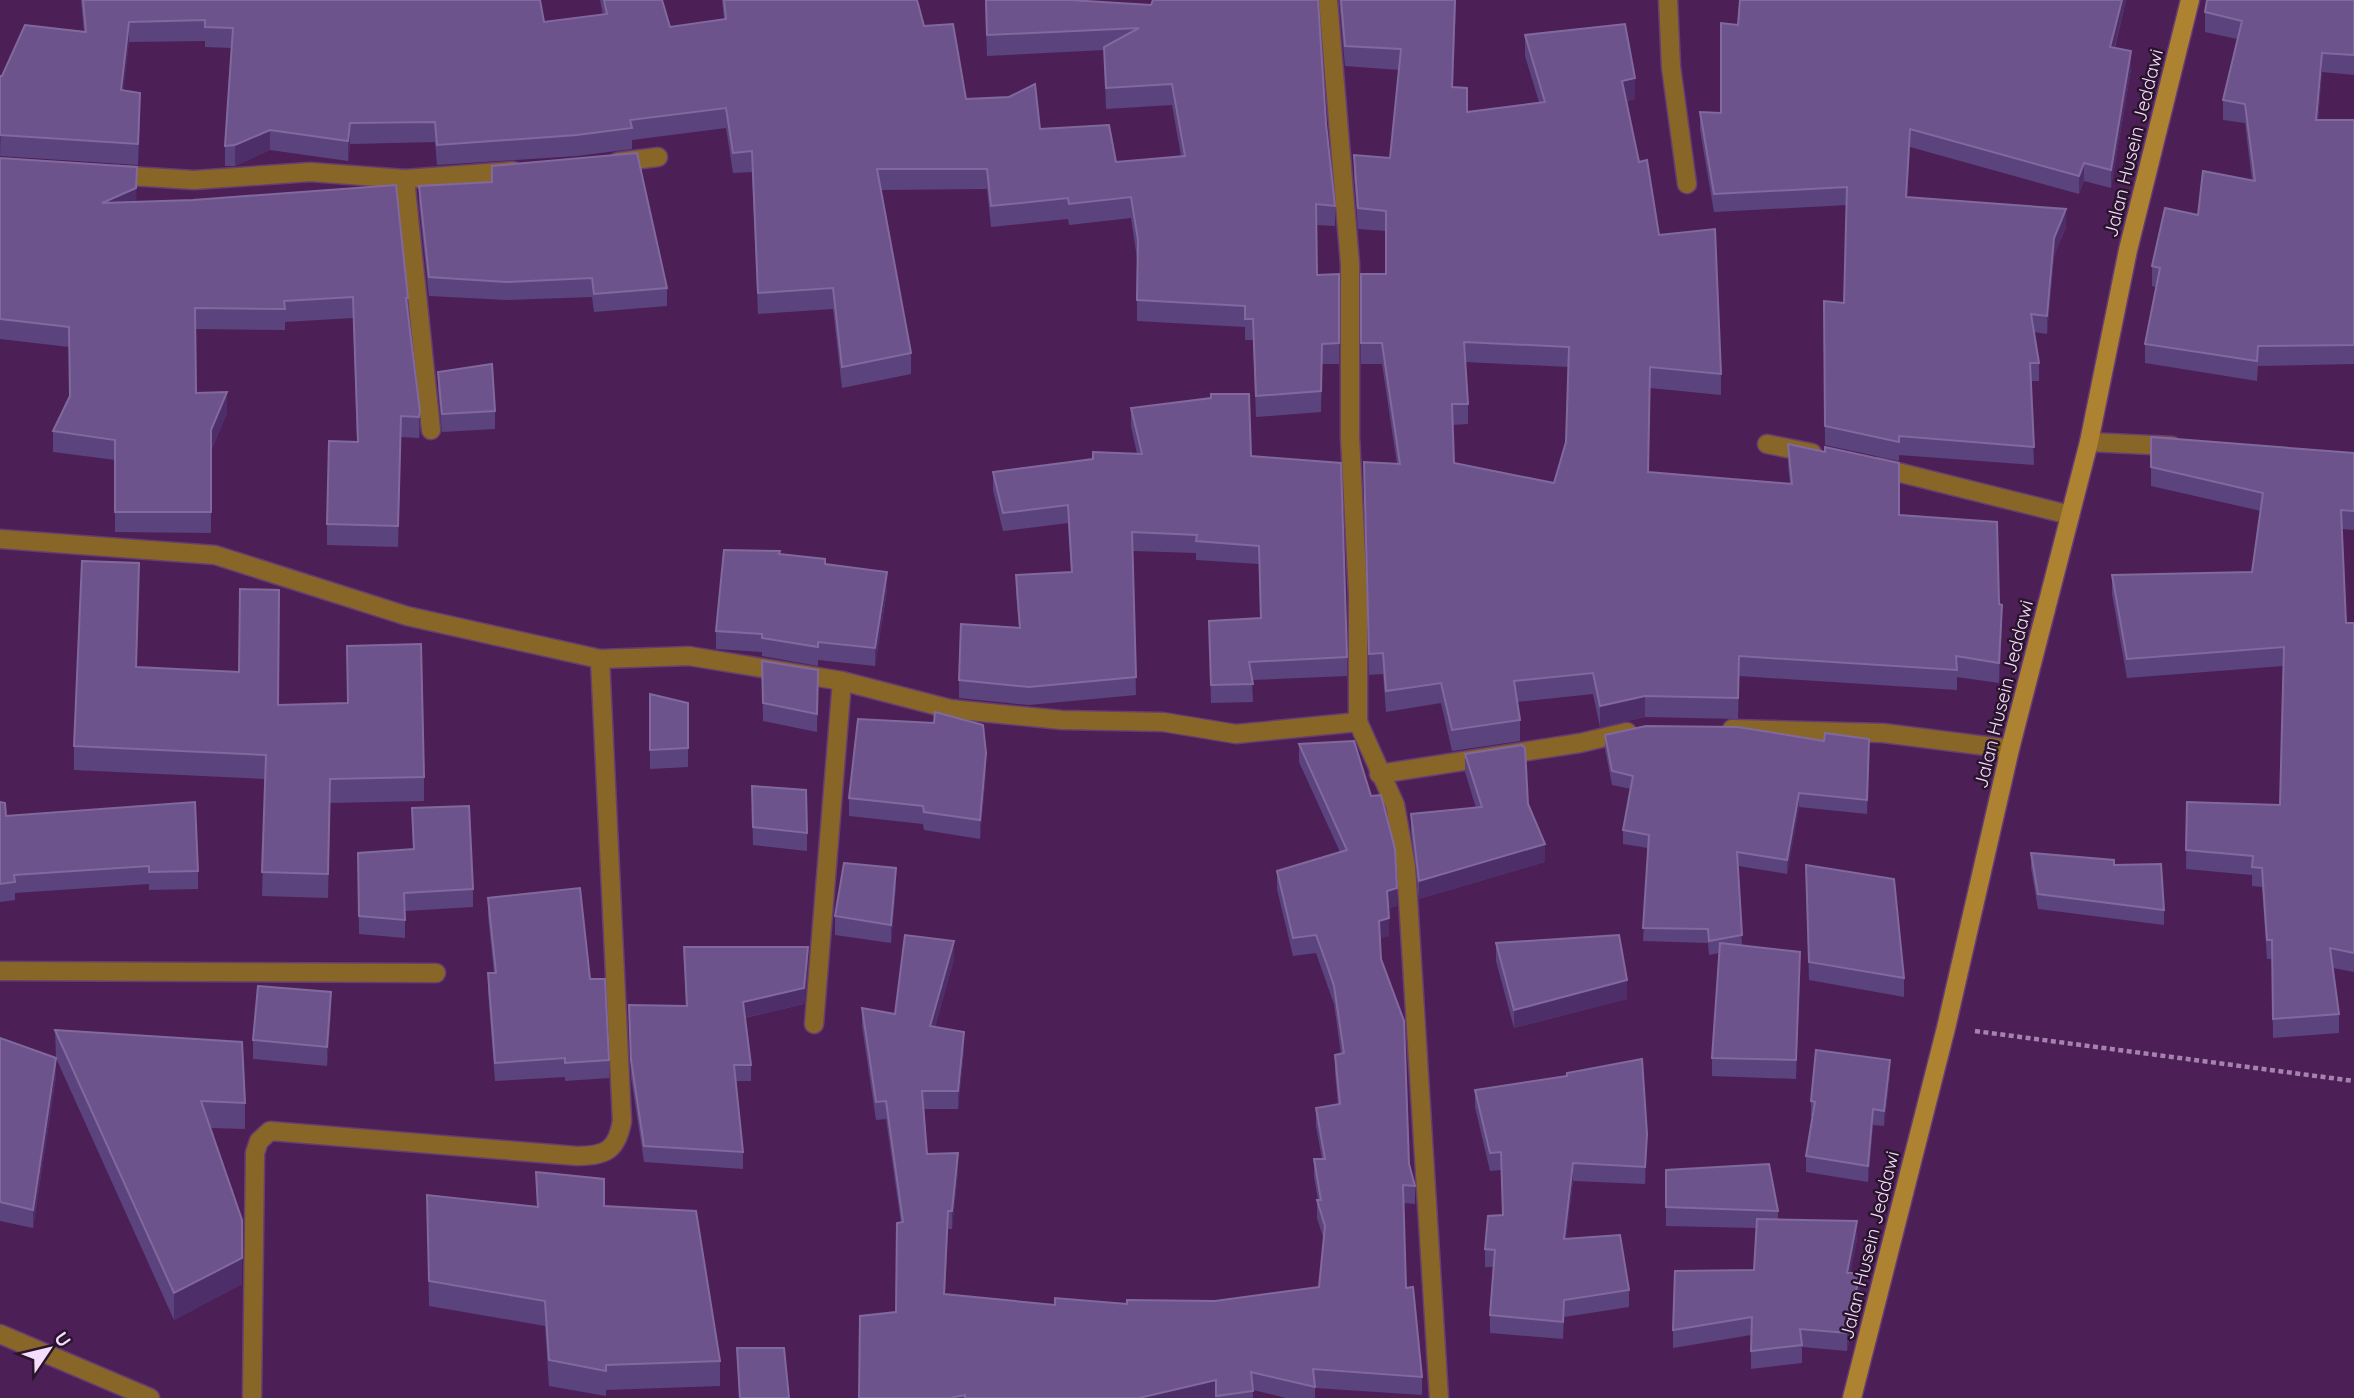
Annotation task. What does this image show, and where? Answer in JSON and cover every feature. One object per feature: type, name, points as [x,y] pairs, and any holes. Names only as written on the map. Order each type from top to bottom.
[{"type":"street","points":[[1328,0],[1350,264],[1350,437],[1358,595],[1358,722],[1395,805],[1406,866],[1439,1398]]},
{"type":"street","points":[[1668,0],[1671,67],[1687,184]]},
{"type":"street","name":"Jalan Husein Jeddawi","points":[[1852,1398],[1946,1028],[2010,749],[2090,442],[2128,250],[2190,0]]},
{"type":"street","points":[[605,163],[658,157]]},
{"type":"street","points":[[97,174],[194,180],[310,172],[405,179],[524,170]]},
{"type":"street","points":[[405,179],[431,430]]},
{"type":"street","points":[[2090,442],[2187,446]]},
{"type":"street","points":[[1767,444],[1833,458]]},
{"type":"street","points":[[1860,463],[2070,515]]},
{"type":"street","points":[[0,539],[215,555],[407,617],[600,659],[689,656],[842,681],[950,709],[1062,720],[1163,722],[1236,734],[1358,722]]},
{"type":"street","points":[[251,1398],[255,1153],[259,1141],[270,1131],[577,1156],[606,1154],[618,1142],[622,1121],[600,659]]},
{"type":"street","points":[[814,1024],[842,681]]},
{"type":"street","points":[[1379,774],[1580,743],[1645,728]]},
{"type":"street","points":[[1719,729],[1883,733],[2010,749]]},
{"type":"street","points":[[0,971],[436,973]]},
{"type":"street","points":[[0,1334],[150,1398]]},
{"type":"path","points":[[1946,1028],[2354,1081]]},
{"type":"building","points":[[83,0],[540,0],[544,22],[607,14],[604,0],[662,0],[670,27],[726,19],[724,0],[917,0],[924,26],[953,24],[966,99],[1009,97],[1035,84],[1040,129],[1109,125],[1116,162],[1185,156],[1172,84],[1106,88],[1104,47],[1139,28],[987,35],[986,0],[1070,0],[1151,5],[1153,0],[1318,0],[1326,124],[1335,206],[1316,204],[1317,275],[1339,274],[1339,343],[1322,344],[1321,391],[1256,396],[1253,319],[1245,319],[1245,306],[1137,300],[1138,240],[1131,197],[1069,204],[1068,198],[991,206],[987,169],[877,169],[911,353],[842,367],[833,288],[758,293],[752,151],[733,153],[726,108],[630,120],[632,128],[577,135],[437,145],[435,122],[350,123],[348,141],[270,130],[235,145],[225,146],[233,28],[205,27],[205,20],[129,22],[121,90],[140,93],[138,144],[0,135],[0,76],[25,25],[86,32]]},
{"type":"building","points":[[1341,0],[1455,0],[1452,87],[1467,88],[1467,112],[1545,102],[1525,35],[1625,24],[1635,78],[1622,81],[1639,162],[1647,160],[1659,235],[1715,229],[1721,374],[1650,367],[1648,472],[1792,484],[1788,444],[1825,452],[1825,447],[1899,463],[1899,515],[1997,522],[1999,604],[2002,605],[1999,663],[1956,656],[1957,670],[1739,656],[1738,698],[1645,696],[1600,706],[1593,673],[1514,681],[1520,720],[1452,730],[1441,683],[1386,691],[1383,653],[1369,654],[1364,462],[1400,464],[1382,343],[1361,343],[1361,274],[1386,274],[1386,211],[1358,208],[1354,155],[1390,158],[1401,49],[1345,46]],"holes":[[[1464,342],[1569,347],[1566,442],[1554,483],[1454,463],[1452,404],[1468,404]]]},
{"type":"building","points":[[1740,0],[2122,0],[2110,47],[2131,51],[2111,170],[2084,163],[2079,176],[1910,129],[1906,197],[2066,209],[2054,238],[2047,316],[2031,314],[2039,363],[2030,363],[2034,447],[1899,436],[1899,442],[1825,426],[1824,301],[1844,303],[1847,187],[1714,194],[1700,112],[1721,113],[1721,23],[1738,25]]},
{"type":"building","points":[[2207,0],[2354,0],[2354,55],[2322,53],[2316,120],[2354,120],[2354,345],[2258,346],[2257,361],[2145,344],[2160,268],[2152,266],[2165,208],[2198,215],[2203,171],[2255,181],[2245,104],[2223,100],[2242,21],[2205,12]]},
{"type":"building","points":[[637,153],[667,288],[594,294],[592,278],[506,282],[429,277],[419,186],[492,182],[492,166]]},
{"type":"building","points":[[0,158],[137,167],[136,188],[102,203],[193,200],[396,185],[420,412],[419,417],[401,416],[398,526],[327,524],[329,441],[358,442],[353,297],[284,301],[285,309],[195,308],[196,393],[227,392],[211,430],[211,512],[115,512],[115,440],[53,431],[70,396],[69,327],[0,319]]},
{"type":"building","points":[[492,364],[495,411],[442,414],[438,372]]},
{"type":"building","points":[[1211,394],[1249,394],[1251,456],[1341,463],[1347,657],[1249,662],[1253,684],[1211,685],[1209,621],[1261,618],[1259,546],[1196,541],[1197,535],[1132,532],[1136,677],[1029,687],[959,680],[961,624],[1020,628],[1016,575],[1072,572],[1068,505],[1003,513],[993,472],[1093,459],[1093,452],[1142,454],[1131,408],[1211,398]]},
{"type":"building","points":[[2151,437],[2354,453],[2354,511],[2341,510],[2346,623],[2354,623],[2354,953],[2330,948],[2339,1014],[2273,1019],[2272,940],[2267,940],[2262,868],[2252,867],[2253,856],[2186,850],[2187,802],[2280,805],[2284,647],[2127,659],[2112,575],[2252,572],[2263,493],[2151,467]]},
{"type":"building","points":[[724,550],[780,551],[779,554],[825,559],[825,564],[887,572],[875,648],[818,642],[818,647],[762,638],[762,634],[716,631]]},
{"type":"building","points":[[82,561],[139,563],[136,667],[239,672],[240,589],[279,590],[278,705],[348,703],[347,646],[421,644],[424,777],[330,779],[328,874],[262,872],[266,755],[74,746]]},
{"type":"building","points":[[762,661],[818,670],[817,714],[763,703]]},
{"type":"building","points":[[650,694],[688,703],[688,748],[650,750]]},
{"type":"building","points":[[935,712],[983,725],[986,753],[980,820],[924,812],[923,806],[849,798],[858,719],[934,723]]},
{"type":"building","points":[[1646,726],[1738,727],[1824,741],[1825,733],[1869,739],[1867,800],[1799,793],[1787,860],[1737,852],[1742,935],[1709,941],[1708,929],[1643,928],[1649,835],[1623,830],[1633,776],[1612,771],[1605,735]]},
{"type":"building","points":[[1354,741],[1371,796],[1381,795],[1395,849],[1397,888],[1387,891],[1389,918],[1379,921],[1381,959],[1404,1021],[1409,1164],[1415,1186],[1403,1185],[1406,1288],[1413,1287],[1422,1377],[1313,1369],[1315,1387],[1251,1372],[1253,1391],[1216,1396],[1216,1380],[1139,1398],[965,1398],[965,1395],[950,1398],[859,1398],[860,1316],[896,1312],[897,1223],[903,1222],[886,1101],[876,1102],[862,1008],[895,1014],[905,935],[954,941],[930,1026],[964,1032],[958,1091],[922,1091],[927,1154],[958,1153],[952,1211],[948,1211],[944,1294],[1055,1305],[1055,1298],[1127,1304],[1127,1300],[1215,1301],[1319,1287],[1325,1226],[1317,1200],[1321,1200],[1314,1159],[1325,1159],[1316,1108],[1340,1104],[1335,1055],[1344,1053],[1334,986],[1316,935],[1293,938],[1277,871],[1347,850],[1299,744]]},
{"type":"building","points":[[1522,745],[1525,748],[1528,804],[1545,844],[1419,881],[1411,814],[1482,807],[1465,754]]},
{"type":"building","points":[[752,786],[806,790],[807,833],[753,827]]},
{"type":"building","points":[[0,802],[5,803],[6,816],[195,802],[198,871],[149,872],[149,866],[14,875],[15,882],[0,884]]},
{"type":"building","points":[[469,806],[473,889],[404,893],[405,920],[359,916],[358,853],[414,849],[412,808]]},
{"type":"building","points":[[2031,853],[2114,860],[2114,865],[2161,864],[2164,910],[2038,894]]},
{"type":"building","points":[[844,863],[896,868],[891,925],[835,916]]},
{"type":"building","points":[[1806,865],[1894,879],[1904,978],[1809,962]]},
{"type":"building","points":[[580,888],[590,979],[605,979],[609,1060],[565,1063],[565,1058],[495,1063],[488,973],[496,973],[488,898]]},
{"type":"building","points":[[1619,935],[1627,980],[1514,1010],[1496,943]]},
{"type":"building","points":[[1720,943],[1800,952],[1796,1060],[1712,1058]]},
{"type":"building","points":[[684,947],[808,947],[804,988],[743,1002],[751,1065],[734,1065],[743,1152],[644,1146],[631,1060],[629,1005],[687,1006]]},
{"type":"building","points":[[258,986],[331,992],[327,1047],[253,1040]]},
{"type":"building","points":[[55,1030],[242,1042],[245,1103],[201,1101],[242,1220],[242,1258],[174,1293]]},
{"type":"building","points":[[0,1038],[56,1058],[33,1210],[0,1202]]},
{"type":"building","points":[[1816,1050],[1890,1060],[1884,1111],[1873,1109],[1868,1166],[1806,1156],[1815,1102],[1811,1101]]},
{"type":"building","points":[[1642,1059],[1647,1134],[1645,1167],[1573,1163],[1564,1239],[1620,1235],[1629,1290],[1564,1300],[1563,1322],[1490,1315],[1495,1250],[1485,1249],[1488,1216],[1503,1215],[1501,1152],[1490,1153],[1475,1090],[1567,1076],[1567,1073]]},
{"type":"building","points":[[1769,1164],[1778,1211],[1666,1207],[1666,1170]]},
{"type":"building","points":[[536,1172],[604,1179],[604,1206],[696,1211],[720,1361],[606,1365],[606,1371],[549,1360],[545,1301],[429,1281],[427,1195],[538,1207]]},
{"type":"building","points":[[1757,1219],[1857,1221],[1847,1273],[1860,1273],[1847,1333],[1800,1329],[1802,1345],[1751,1351],[1752,1317],[1673,1330],[1675,1271],[1754,1270]]},
{"type":"building","points":[[737,1348],[784,1348],[789,1398],[740,1398]]}]
